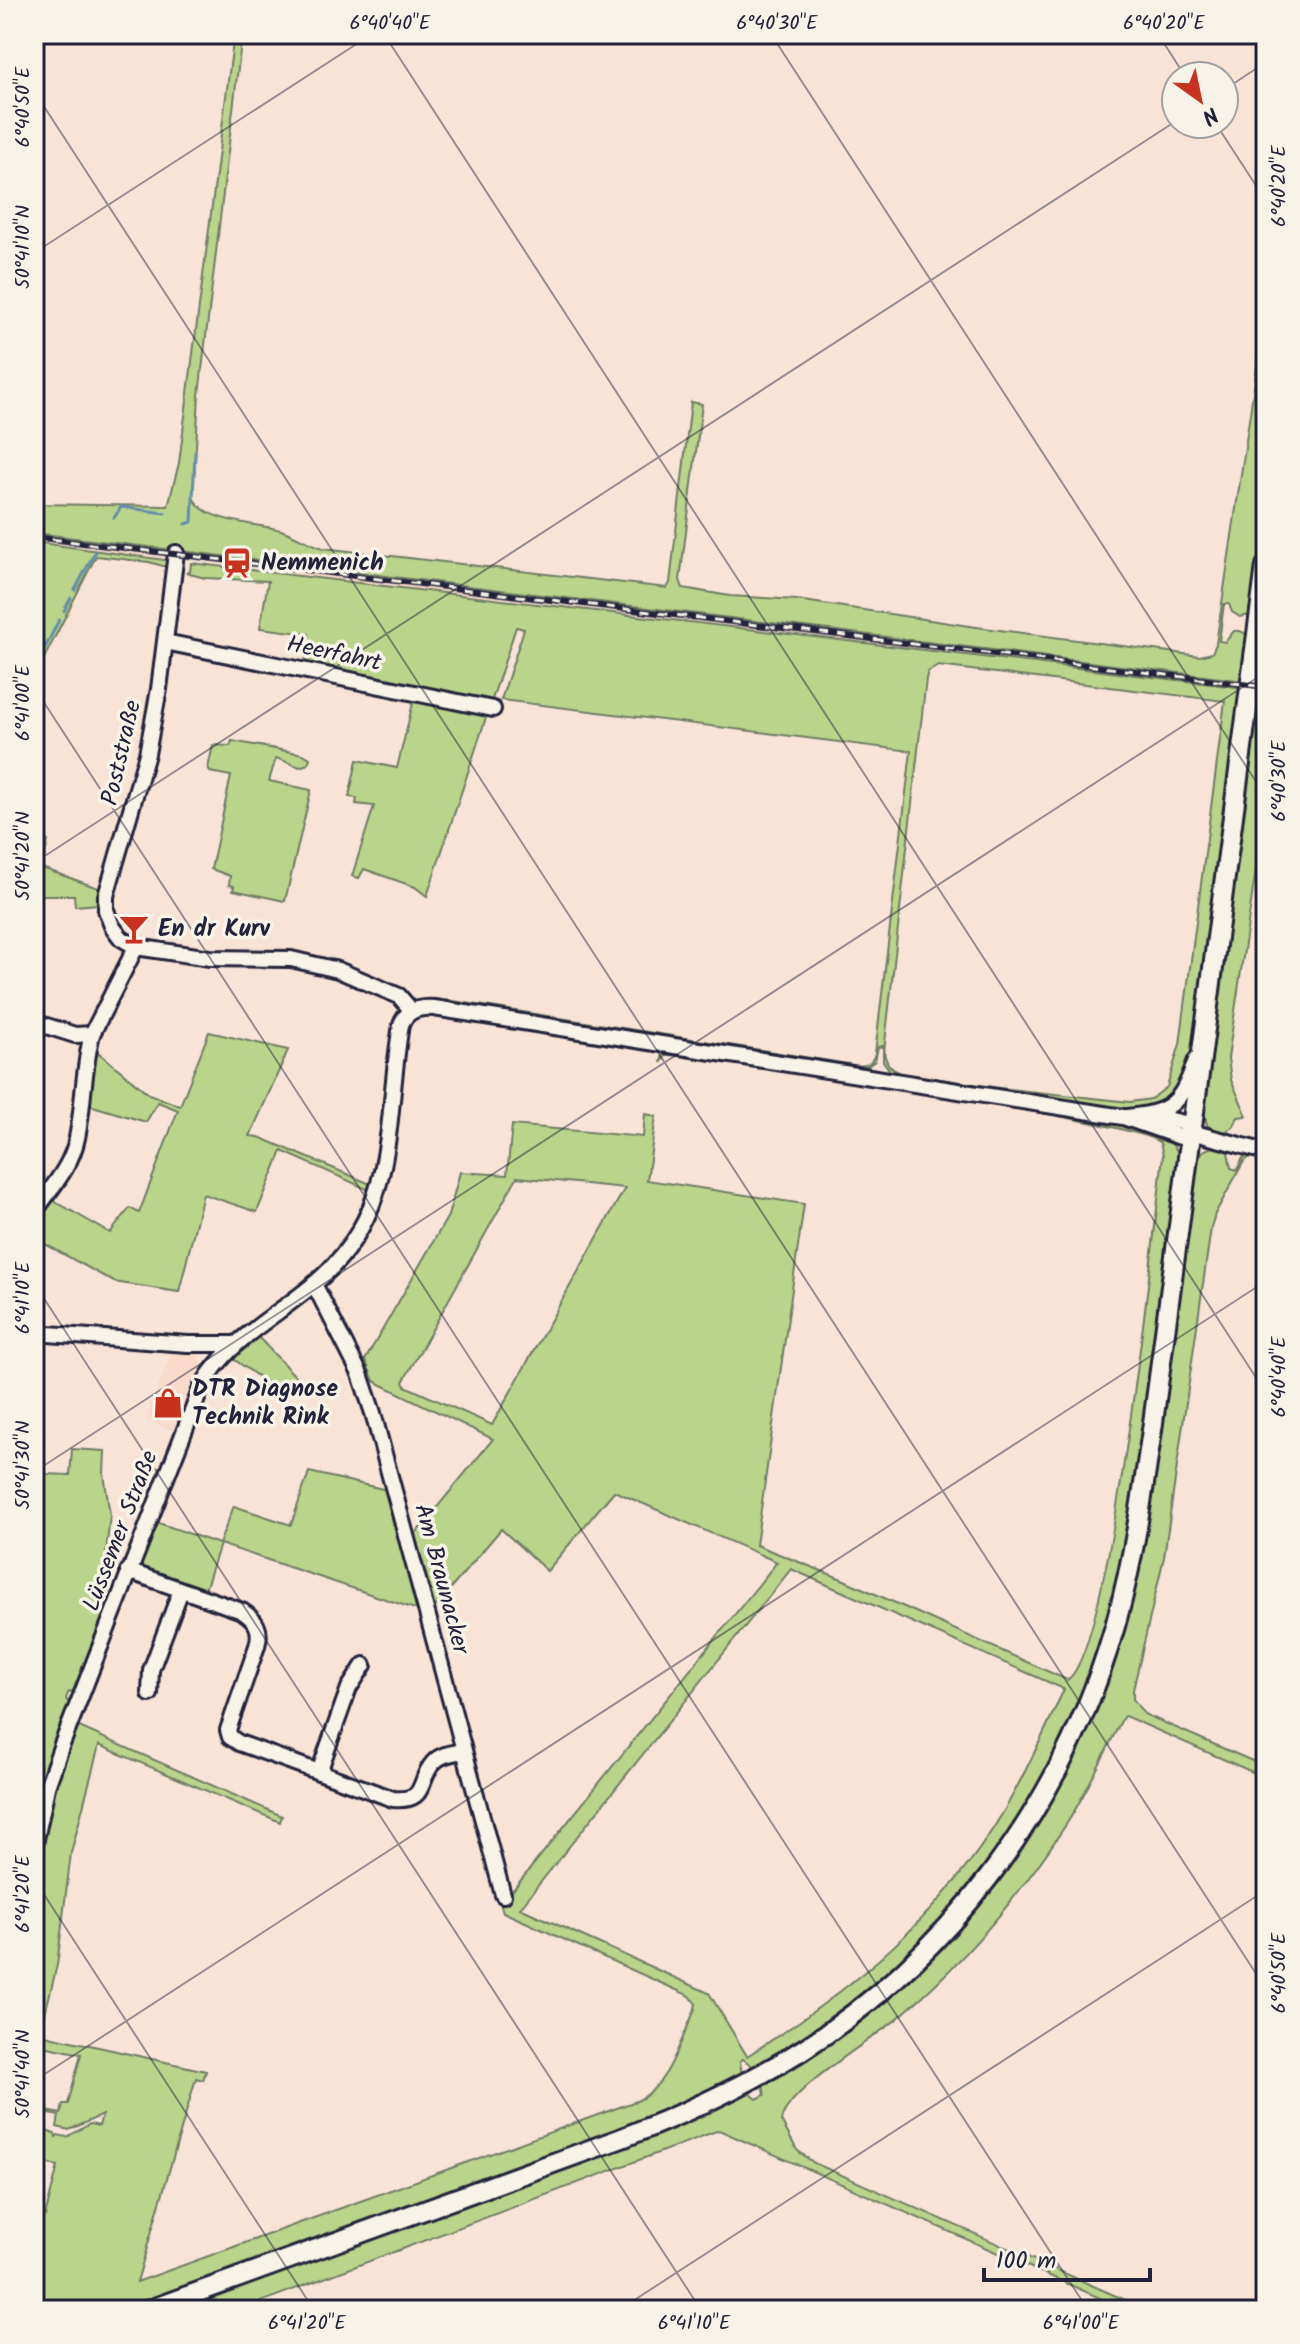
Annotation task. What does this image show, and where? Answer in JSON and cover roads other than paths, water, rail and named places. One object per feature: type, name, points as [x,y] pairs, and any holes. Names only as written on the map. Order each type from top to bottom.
[{"type":"street","name":"Poststraße","points":[[136,947],[114,931],[105,900],[143,772],[176,553]]},
{"type":"street","points":[[149,2310],[622,2138],[734,2089],[801,2050],[850,2016],[910,1965],[952,1922],[1014,1844],[1055,1777],[1087,1707],[1115,1629],[1128,1572],[1146,1473],[1266,566]]},
{"type":"street","name":"Heerfahrt","points":[[165,642],[493,709]]},
{"type":"street","points":[[34,1213],[64,1172],[77,1140],[86,1058],[92,1034],[136,947],[210,958],[291,959],[338,970],[399,996],[412,1011],[421,1007],[434,1008],[1123,1117],[1180,1137],[1191,1132]]},
{"type":"street","name":"Lüssemer Straße","points":[[34,1849],[53,1771],[196,1396],[215,1365],[234,1344],[314,1284],[351,1243],[369,1213],[387,1156],[401,1025],[412,1011]]},
{"type":"street","points":[[34,1022],[75,1035],[92,1034]]},
{"type":"street","points":[[1123,1117],[1164,1110],[1178,1100],[1204,1036]]},
{"type":"street","points":[[1145,1115],[1174,1119],[1184,1123],[1191,1132],[1266,1152]]},
{"type":"street","name":"Am Braunacker","points":[[314,1284],[360,1374],[373,1413],[503,1895]]},
{"type":"street","points":[[34,1333],[188,1344],[234,1344]]},
{"type":"street","points":[[128,1571],[242,1611],[252,1617],[258,1626],[260,1635],[257,1646],[228,1726],[230,1737],[239,1743],[393,1799],[415,1796],[436,1759],[463,1751]]},
{"type":"street","points":[[150,1694],[151,1670],[181,1590]]},
{"type":"street","points":[[319,1772],[349,1688],[364,1665]]},
{"type":"waterway","points":[[186,524],[192,522],[195,452]]},
{"type":"waterway","points":[[114,518],[121,507],[165,513]]},
{"type":"waterway","points":[[75,590],[95,552]]},
{"type":"waterway","points":[[64,611],[71,598]]},
{"type":"waterway","points":[[44,650],[59,620]]},
{"type":"railway","points":[[34,537],[1266,687]]},
{"type":"place","name":"Nemmenich","points":[[237,563]]},
{"type":"place","name":"En dr Kurv","points":[[134,929]]},
{"type":"place","name":"DTR Diagnose Technik Rink","points":[[168,1403]]}]
